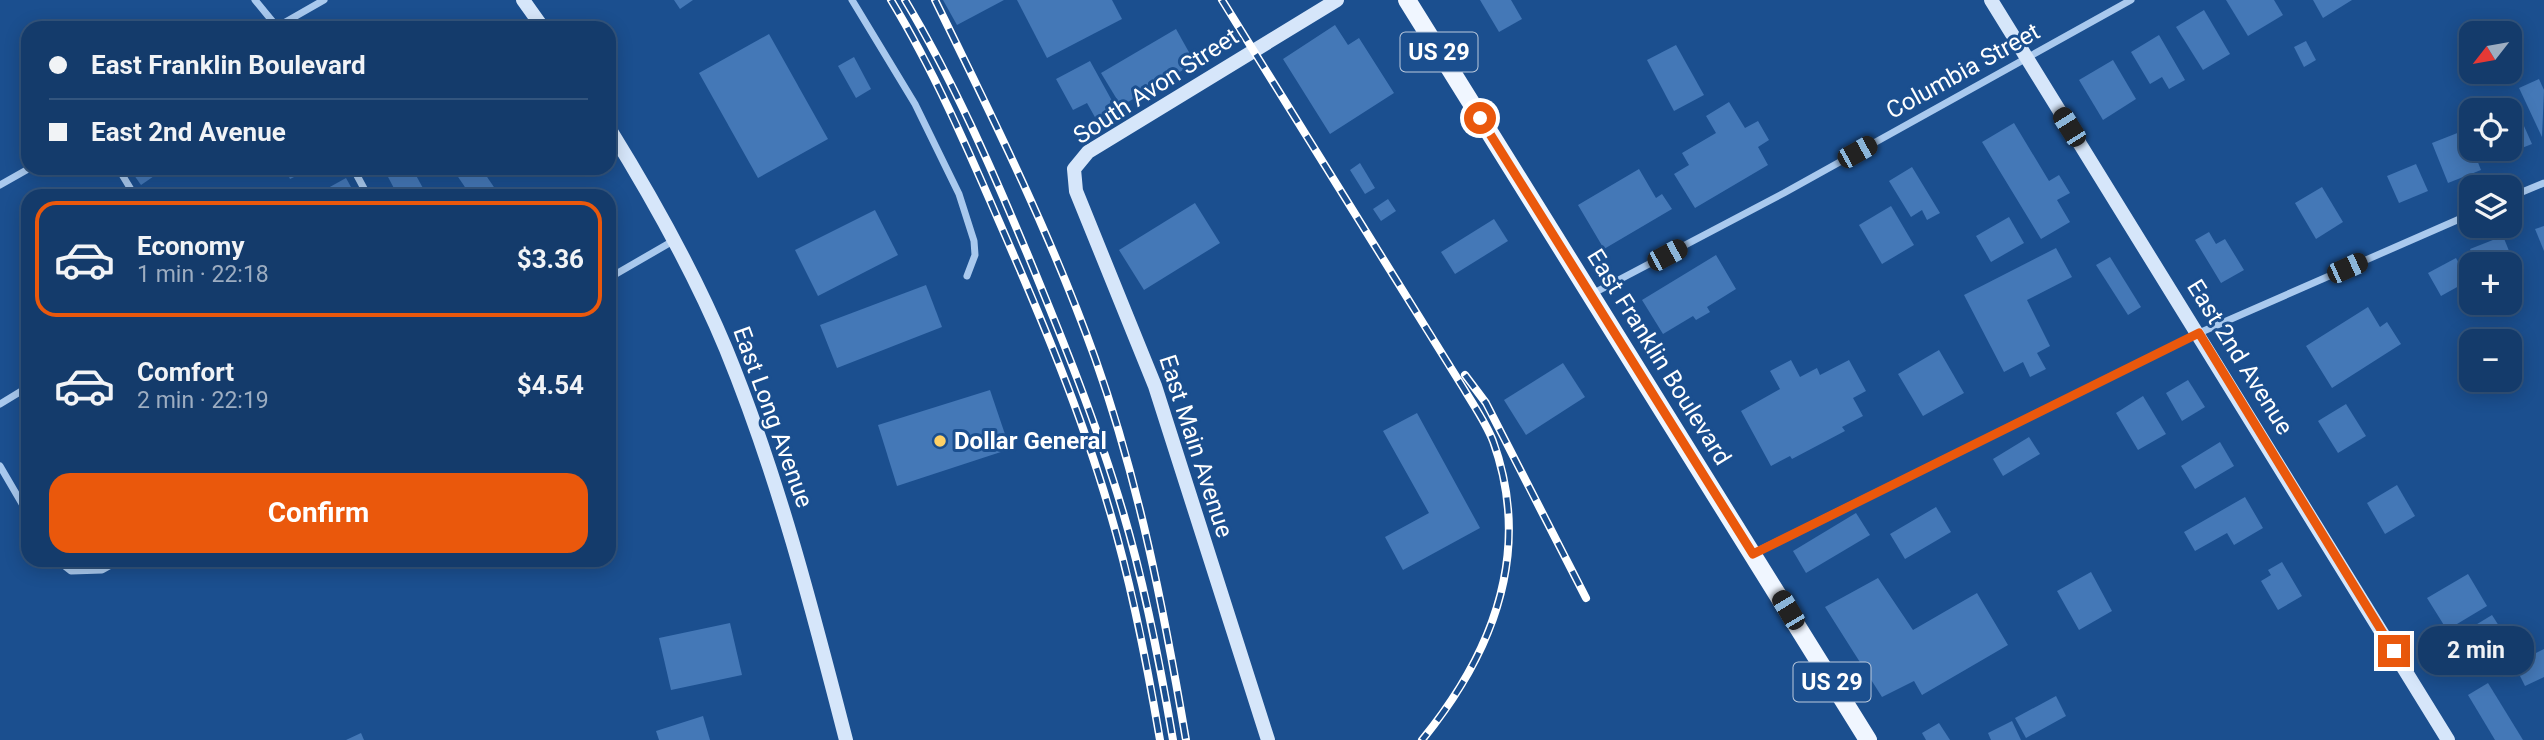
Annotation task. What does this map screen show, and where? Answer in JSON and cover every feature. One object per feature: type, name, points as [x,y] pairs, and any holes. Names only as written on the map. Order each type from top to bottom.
[{"type":"main road","name":"East Franklin Boulevard","points":[[1407,0],[1868,740]]},
{"type":"street","points":[[254,0],[271,21]]},
{"type":"street","points":[[289,21],[324,0]]},
{"type":"street","points":[[523,0],[538,21]]},
{"type":"street","points":[[852,0],[915,104],[959,194],[974,241],[975,255],[967,276]]},
{"type":"street","name":"South Avon Street","points":[[1074,169],[1088,152],[1337,0]]},
{"type":"street","name":"East 2nd Avenue","points":[[1991,0],[2448,740]]},
{"type":"street","name":"Columbia Street","points":[[1591,294],[1784,193],[2131,0]]},
{"type":"street","name":"East Long Avenue","points":[[616,140],[674,240],[725,347],[775,481],[807,586],[846,740]]},
{"type":"street","name":"East Main Avenue","points":[[1074,169],[1076,191],[1155,386],[1268,740]]},
{"type":"street","points":[[0,185],[21,173]]},
{"type":"street","points":[[2522,192],[2544,183]]},
{"type":"street","points":[[1753,554],[2199,333],[2459,219]]},
{"type":"street","points":[[616,274],[674,240]]},
{"type":"street","points":[[0,404],[21,391]]},
{"type":"street","points":[[0,466],[21,502]]},
{"type":"street","points":[[66,567],[71,571],[102,570],[107,567]]},
{"type":"building","points":[[674,0],[693,0],[680,9]]},
{"type":"building","points":[[943,0],[1004,0],[957,25]]},
{"type":"building","points":[[1017,0],[1112,0],[1122,19],[1047,58]]},
{"type":"building","points":[[1480,0],[1511,0],[1522,19],[1499,32]]},
{"type":"building","points":[[2226,0],[2274,0],[2283,15],[2248,36]]},
{"type":"building","points":[[2313,0],[2352,0],[2323,18]]},
{"type":"building","points":[[2204,10],[2230,54],[2203,70],[2176,27]]},
{"type":"building","points":[[1335,25],[1348,45],[1359,38],[1394,93],[1330,134],[1283,59]]},
{"type":"building","points":[[1176,29],[1195,63],[1121,106],[1101,73]]},
{"type":"building","points":[[769,34],[828,139],[758,178],[699,73]]},
{"type":"building","points":[[2159,35],[2185,80],[2169,89],[2162,77],[2150,84],[2131,52]]},
{"type":"building","points":[[2306,41],[2316,60],[2304,67],[2294,47]]},
{"type":"building","points":[[1676,45],[1704,95],[1674,111],[1647,60]]},
{"type":"building","points":[[854,57],[871,89],[856,98],[838,66]]},
{"type":"building","points":[[2113,60],[2136,99],[2103,120],[2079,80]]},
{"type":"building","points":[[1090,61],[1116,108],[1096,119],[1087,103],[1073,110],[1056,79]]},
{"type":"building","points":[[2539,79],[2544,90],[2542,137],[2519,88]]},
{"type":"building","points":[[1729,102],[1745,128],[1758,121],[1769,140],[1758,147],[1768,165],[1695,208],[1674,174],[1689,165],[1682,153],[1716,133],[1706,116]]},
{"type":"building","points":[[2522,122],[2532,144],[2522,148]]},
{"type":"building","points":[[2014,123],[2049,181],[2059,175],[2070,193],[2057,200],[2070,222],[2041,239],[1982,142]]},
{"type":"building","points":[[2459,132],[2459,161],[2477,161],[2481,170],[2459,175],[2459,179],[2448,183],[2432,143]]},
{"type":"building","points":[[1360,163],[1375,188],[1365,194],[1350,170]]},
{"type":"building","points":[[2416,164],[2428,191],[2399,203],[2387,176]]},
{"type":"building","points":[[1912,167],[1940,213],[1927,220],[1922,210],[1911,217],[1889,181]]},
{"type":"building","points":[[1639,169],[1656,198],[1662,194],[1672,209],[1604,249],[1578,205]]},
{"type":"building","points":[[134,175],[156,175],[141,185]]},
{"type":"building","points":[[387,175],[416,175],[423,189],[394,189]]},
{"type":"building","points":[[457,175],[486,175],[495,189],[466,189]]},
{"type":"building","points":[[346,178],[352,189],[328,189]]},
{"type":"building","points":[[2322,187],[2343,222],[2316,239],[2295,203]]},
{"type":"building","points":[[1388,199],[1396,211],[1381,221],[1373,209]]},
{"type":"building","points":[[1195,203],[1220,243],[1144,290],[1119,250]]},
{"type":"building","points":[[1891,206],[1914,245],[1882,264],[1859,225]]},
{"type":"building","points":[[875,210],[898,255],[818,296],[795,250]]},
{"type":"building","points":[[2009,217],[2024,243],[1991,262],[1976,236]]},
{"type":"building","points":[[1494,219],[1508,241],[1455,274],[1441,252]]},
{"type":"building","points":[[2544,226],[2544,251],[2535,229]]},
{"type":"building","points":[[2209,232],[2216,244],[2225,239],[2244,270],[2221,283],[2195,240]]},
{"type":"building","points":[[2504,238],[2509,252],[2471,252],[2470,249]]},
{"type":"building","points":[[2056,248],[2072,277],[2027,300],[2050,346],[2037,353],[2046,369],[2030,377],[2023,362],[2004,372],[1964,295]]},
{"type":"building","points":[[1716,255],[1736,289],[1707,307],[1710,312],[1696,320],[1693,316],[1663,334],[1642,300]]},
{"type":"building","points":[[2110,257],[2141,307],[2128,315],[2096,265]]},
{"type":"building","points":[[2456,258],[2459,264],[2459,286],[2441,296],[2428,273]]},
{"type":"building","points":[[926,285],[942,327],[837,368],[820,325]]},
{"type":"building","points":[[2368,307],[2380,327],[2387,322],[2401,344],[2332,388],[2306,346]]},
{"type":"building","points":[[1939,350],[1964,393],[1923,416],[1898,374]]},
{"type":"building","points":[[1791,360],[1800,377],[1817,368],[1820,375],[1849,360],[1866,391],[1853,398],[1863,416],[1842,427],[1845,431],[1792,459],[1790,456],[1771,466],[1741,411],[1780,389],[1770,371]]},
{"type":"building","points":[[1563,363],[1585,397],[1526,435],[1504,400]]},
{"type":"building","points":[[2188,380],[2205,407],[2182,421],[2166,393]]},
{"type":"building","points":[[990,390],[1010,449],[897,486],[878,425]]},
{"type":"building","points":[[2143,396],[2166,434],[2138,450],[2116,413]]},
{"type":"building","points":[[2346,404],[2366,436],[2338,453],[2318,421]]},
{"type":"building","points":[[1417,413],[1480,528],[1403,570],[1385,537],[1429,513],[1383,431]]},
{"type":"building","points":[[2029,437],[2040,454],[2003,476],[1993,459]]},
{"type":"building","points":[[2220,442],[2234,466],[2195,489],[2181,466]]},
{"type":"building","points":[[2397,485],[2415,516],[2385,534],[2367,503]]},
{"type":"building","points":[[2245,497],[2263,528],[2234,545],[2227,533],[2195,551],[2184,532]]},
{"type":"building","points":[[1936,507],[1951,532],[1905,559],[1890,534]]},
{"type":"building","points":[[1856,513],[1870,535],[1806,573],[1793,551]]},
{"type":"building","points":[[2282,562],[2302,596],[2278,610],[2261,581],[2271,575],[2268,570]]},
{"type":"building","points":[[2091,572],[2112,611],[2079,630],[2057,591]]},
{"type":"building","points":[[2468,574],[2487,606],[2447,630],[2427,598]]},
{"type":"building","points":[[1878,578],[1913,630],[1977,593],[2008,645],[1922,695],[1914,681],[1882,697],[1825,607]]},
{"type":"building","points":[[2492,615],[2506,637],[2477,655],[2464,632]]},
{"type":"building","points":[[730,623],[742,675],[671,690],[659,638]]},
{"type":"building","points":[[2544,649],[2544,677],[2525,686],[2514,664]]},
{"type":"building","points":[[2488,683],[2523,740],[2495,740],[2468,695]]},
{"type":"building","points":[[2056,696],[2066,716],[2026,738],[2015,718]]},
{"type":"building","points":[[703,716],[710,740],[659,740],[656,731]]},
{"type":"building","points":[[2012,721],[2021,740],[1991,740],[1988,733]]},
{"type":"building","points":[[1939,723],[1950,740],[1926,740],[1922,733]]},
{"type":"building","points":[[361,733],[364,740],[346,740]]},
{"type":"railway","points":[[891,0],[921,53],[961,135],[1029,291],[1073,401],[1099,475],[1125,568],[1160,740]]},
{"type":"railway","points":[[905,0],[939,61],[985,156],[1040,285],[1090,414],[1113,479],[1138,568],[1173,740]]},
{"type":"railway","points":[[935,0],[1000,133],[1060,267],[1111,405],[1149,547],[1186,740]]},
{"type":"railway","points":[[1222,0],[1480,415],[1493,441],[1504,482],[1509,522],[1507,561],[1499,600],[1469,672],[1422,740]]},
{"type":"railway","points":[[1465,375],[1486,403],[1586,598]]},
{"type":"place","name":"Dollar General","points":[[940,441]]},
{"type":"route","points":[[1480,118],[1753,554],[2199,333],[2394,651]]}]
